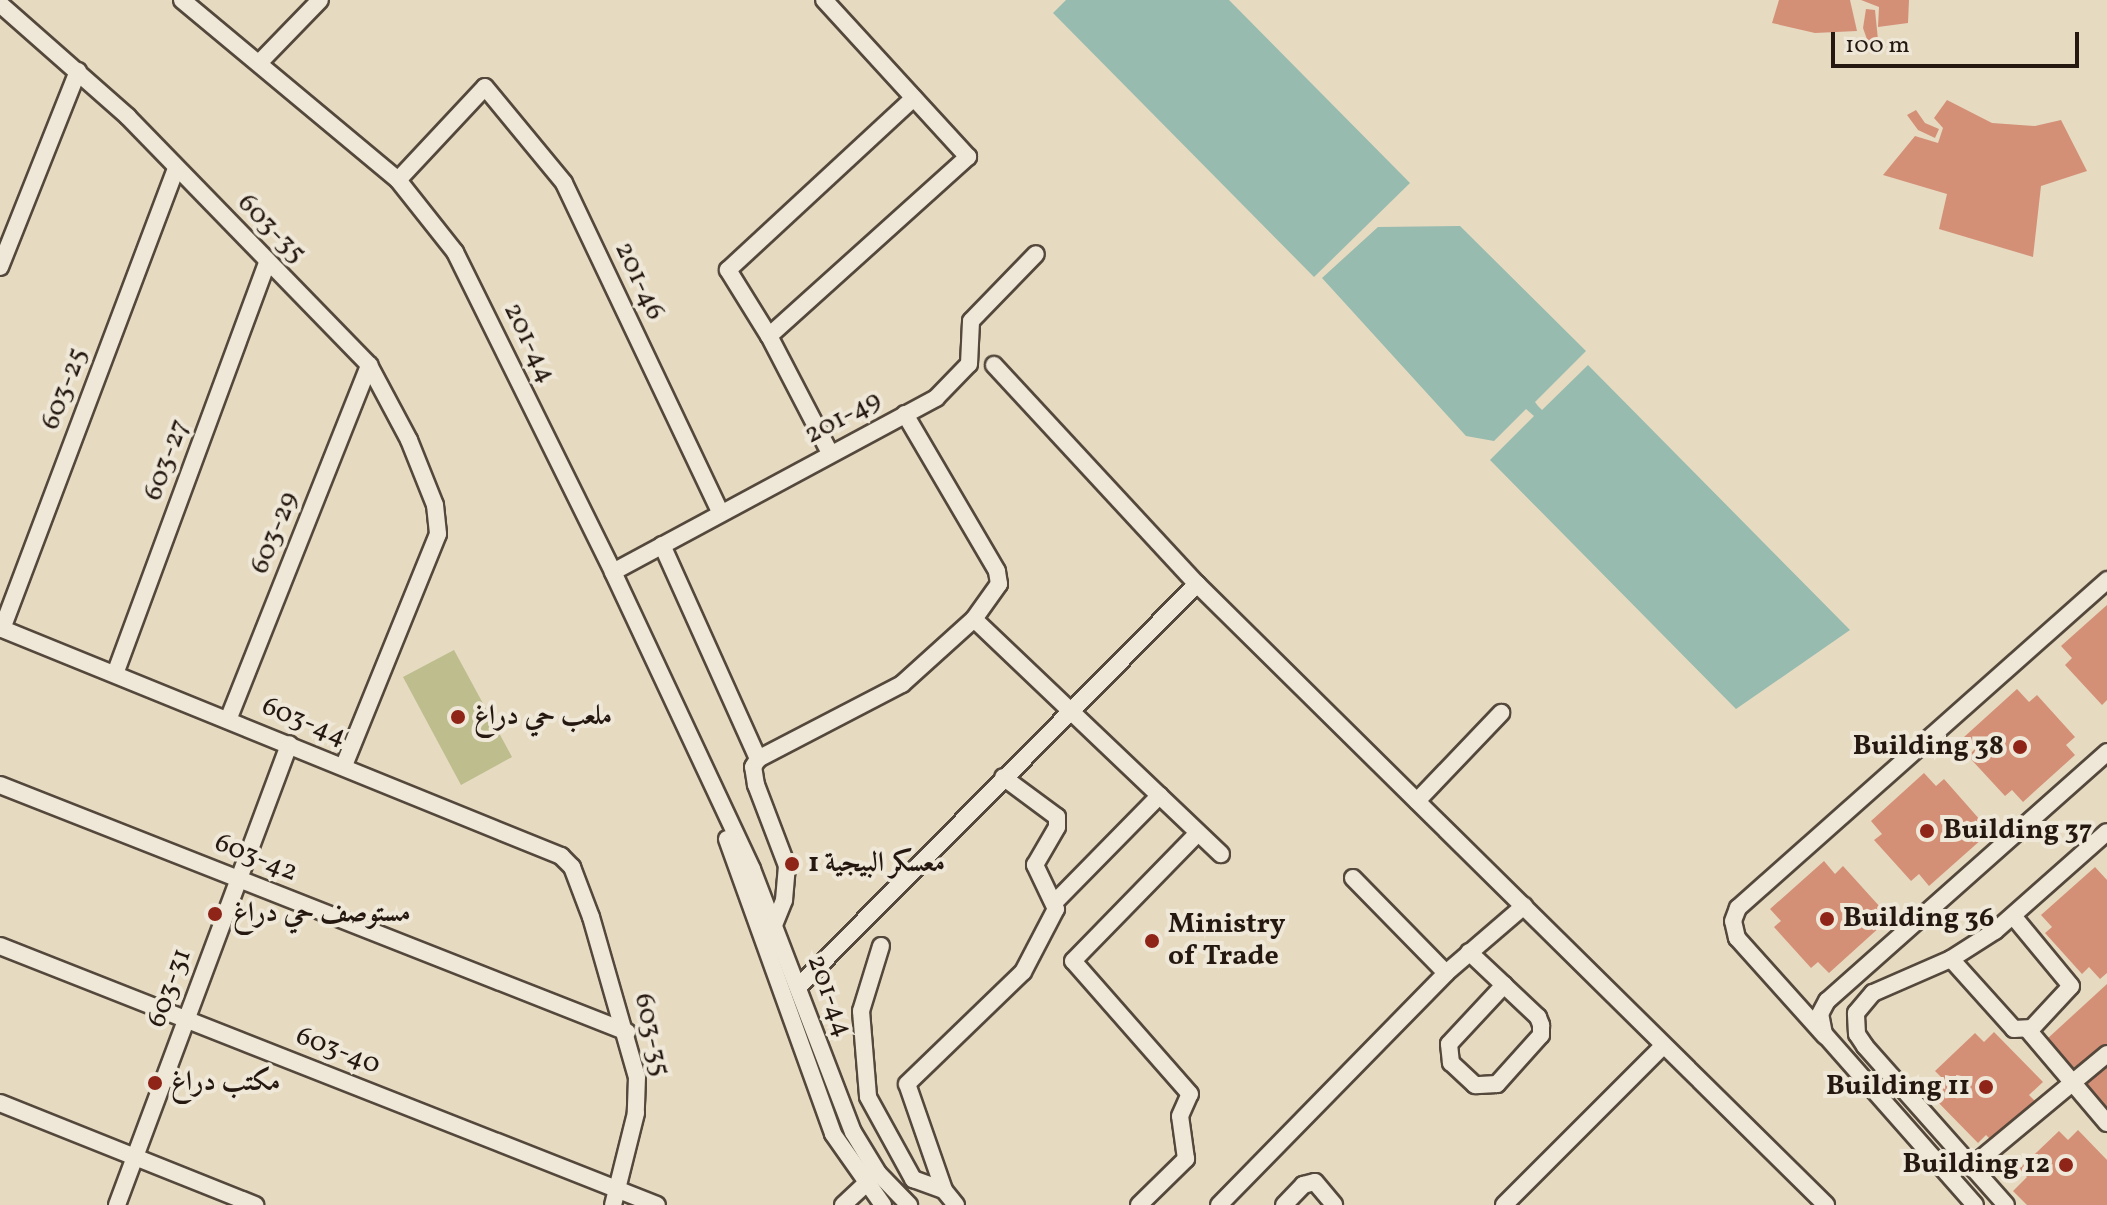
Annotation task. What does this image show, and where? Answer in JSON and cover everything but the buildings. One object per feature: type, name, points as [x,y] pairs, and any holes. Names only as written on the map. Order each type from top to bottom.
[{"type":"street","name":"201-44","points":[[182,0],[398,180],[455,252],[613,572],[774,925],[836,1093],[872,1179],[877,1203]]},
{"type":"street","points":[[260,62],[320,0]]},
{"type":"street","points":[[769,336],[968,157],[824,0]]},
{"type":"street","name":"603-35","points":[[0,4],[78,71],[369,365],[430,492],[438,534],[344,766]]},
{"type":"street","points":[[0,267],[78,71]]},
{"type":"street","name":"201-46","points":[[398,180],[485,87],[564,183],[721,513]]},
{"type":"street","points":[[830,453],[769,336],[728,270],[914,98]]},
{"type":"street","name":"603-25","points":[[1,628],[176,168]]},
{"type":"street","name":"201-49","points":[[613,572],[936,398],[969,364],[971,321],[1036,254]]},
{"type":"street","name":"603-27","points":[[115,674],[267,264]]},
{"type":"street","name":"603-29","points":[[228,720],[369,365]]},
{"type":"street","points":[[994,365],[1197,584],[1826,1205]]},
{"type":"street","points":[[774,925],[784,900],[787,866],[756,785],[753,767],[758,759],[902,684],[974,619],[993,596],[997,571],[905,414]]},
{"type":"street","points":[[662,545],[758,759]]},
{"type":"street","points":[[1975,1205],[1737,938],[1733,921],[1738,908],[2107,580]]},
{"type":"street","points":[[799,986],[1003,777],[1073,713],[1197,584]]},
{"type":"street","points":[[974,619],[1221,854]]},
{"type":"street","name":"603-44","points":[[1,628],[546,848],[561,856],[578,879]]},
{"type":"street","points":[[1417,801],[1501,713]]},
{"type":"street","name":"603-31","points":[[117,1205],[289,744]]},
{"type":"street","points":[[1825,1036],[1819,1019],[1827,1001],[2107,752]]},
{"type":"street","points":[[956,1205],[944,1190],[907,1084],[1023,972],[1055,913],[1056,901],[1035,865],[1057,827],[1057,817],[1003,777]]},
{"type":"street","name":"603-42","points":[[0,785],[627,1032]]},
{"type":"street","points":[[1056,901],[1160,795]]},
{"type":"street","name":"201-44","points":[[714,796],[833,1134],[872,1179],[891,1186],[909,1205]]},
{"type":"street","points":[[2006,1205],[1865,1046],[1854,1023],[1860,1005],[1873,993],[1951,959],[2013,916],[2107,832]]},
{"type":"street","points":[[1139,1205],[1186,1159],[1180,1116],[1190,1094],[1073,961],[1198,833]]},
{"type":"street","points":[[1353,878],[1446,973]]},
{"type":"street","name":"603-35","points":[[578,879],[627,1032],[637,1097],[617,1198]]},
{"type":"street","points":[[1219,1205],[1446,973],[1524,906]]},
{"type":"street","points":[[2013,916],[2071,986],[2028,1030]]},
{"type":"street","name":"603-40","points":[[0,946],[186,1019],[617,1198],[657,1205]]},
{"type":"street","points":[[881,946],[861,1011],[868,1097],[913,1179],[944,1190]]},
{"type":"street","points":[[1469,952],[1538,1017],[1541,1035],[1497,1084],[1475,1085],[1451,1063],[1449,1044],[1504,985]]},
{"type":"street","points":[[1951,959],[2014,1029],[2028,1030],[2107,1123]]},
{"type":"street","points":[[1504,1205],[1663,1046]]},
{"type":"street","points":[[1971,1167],[2107,1054]]},
{"type":"street","points":[[0,1103],[136,1154],[255,1205]]},
{"type":"street","points":[[843,1205],[872,1179]]},
{"type":"street","points":[[1284,1205],[1303,1185],[1315,1182],[1334,1205]]},
{"type":"street","points":[[877,1203],[891,1186]]},
{"type":"green space","name":"ملعب حي دراغ","points":[[454,650],[512,757],[461,785],[403,677]]},
{"type":"water","points":[[1066,0],[1229,0],[1410,183],[1314,277],[1053,13]]},
{"type":"water","points":[[1460,226],[1586,351],[1535,402],[1538,406],[1542,410],[1588,365],[1850,630],[1736,709],[1490,460],[1534,416],[1526,409],[1494,441],[1466,436],[1322,278],[1378,227]]},
{"type":"place","name":"ملعب حي دراغ","points":[[458,717]]},
{"type":"place","name":"Building 38","points":[[2020,747]]},
{"type":"place","name":"Building 37","points":[[1927,831]]},
{"type":"place","name":"معسكر البيجية 1","points":[[792,864]]},
{"type":"place","name":"مستوصف حي دراغ","points":[[215,914]]},
{"type":"place","name":"Building 36","points":[[1827,919]]},
{"type":"place","name":"Ministry of Trade","points":[[1152,941]]},
{"type":"place","name":"مكتب دراغ","points":[[155,1083]]},
{"type":"place","name":"Building 11","points":[[1986,1087]]},
{"type":"place","name":"Building 12","points":[[2066,1165]]}]
